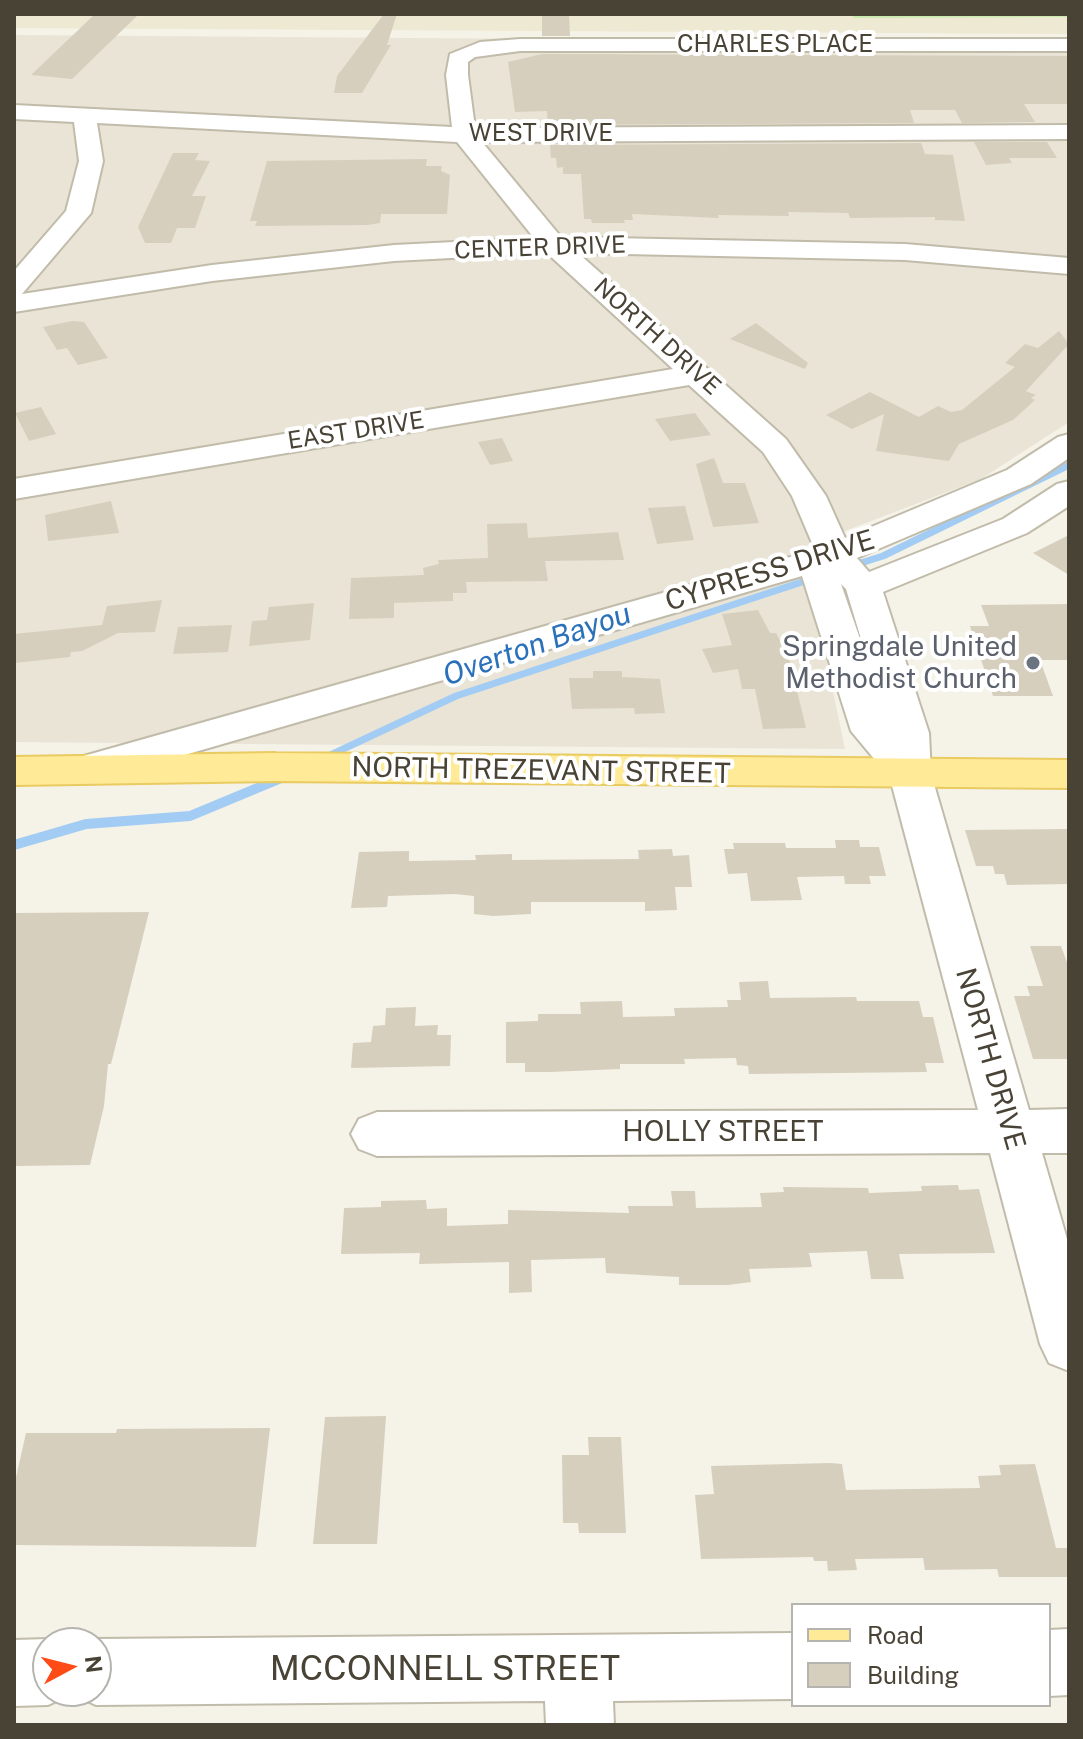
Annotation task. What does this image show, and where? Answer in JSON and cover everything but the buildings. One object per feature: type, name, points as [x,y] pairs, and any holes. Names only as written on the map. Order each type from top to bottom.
[{"type":"main road","name":"NORTH TREZEVANT STREET","points":[[14,771],[275,767],[1069,774]]},
{"type":"street","name":"CHARLES PLACE","points":[[464,135],[458,59],[480,48],[520,45],[1069,45]]},
{"type":"street","name":"WEST DRIVE","points":[[14,112],[464,135],[1069,132]]},
{"type":"street","points":[[14,288],[78,213],[91,161],[85,116]]},
{"type":"street","name":"NORTH DRIVE","points":[[464,135],[553,245],[775,446],[809,496],[840,571],[871,731],[910,774],[1069,1344]]},
{"type":"street","name":"CENTER DRIVE","points":[[14,304],[212,273],[349,258],[553,245],[905,252],[1069,266]]},
{"type":"street","name":"EAST DRIVE","points":[[14,489],[699,374]]},
{"type":"street","name":"CYPRESS DRIVE","points":[[840,571],[1019,477],[1069,444]]},
{"type":"street","name":"CYPRESS DRIVE","points":[[88,769],[1015,526],[1069,491]]},
{"type":"street","name":"HOLLY STREET","points":[[377,1134],[1069,1131]]},
{"type":"street","name":"MCCONNELL STREET","points":[[112,1673],[579,1697],[791,1666]]},
{"type":"shaded area","points":[[14,14],[1069,14],[1069,34],[14,28]]},
{"type":"shaded area","points":[[14,35],[1069,43],[1069,422],[981,479],[803,547],[845,749],[14,742]]},
{"type":"green space","points":[[852,14],[1069,14],[1069,17],[854,18]]},
{"type":"waterway","name":"Overton Bayou","points":[[851,566],[883,556],[1069,465]]},
{"type":"waterway","name":"Overton Bayou","points":[[322,759],[456,696],[814,578]]},
{"type":"waterway","name":"Overton Bayou","points":[[274,781],[283,777]]},
{"type":"waterway","name":"Overton Bayou","points":[[14,845],[86,824],[190,816],[279,779]]},
{"type":"place","name":"Springdale United Methodist Church","points":[[1033,663]]}]
